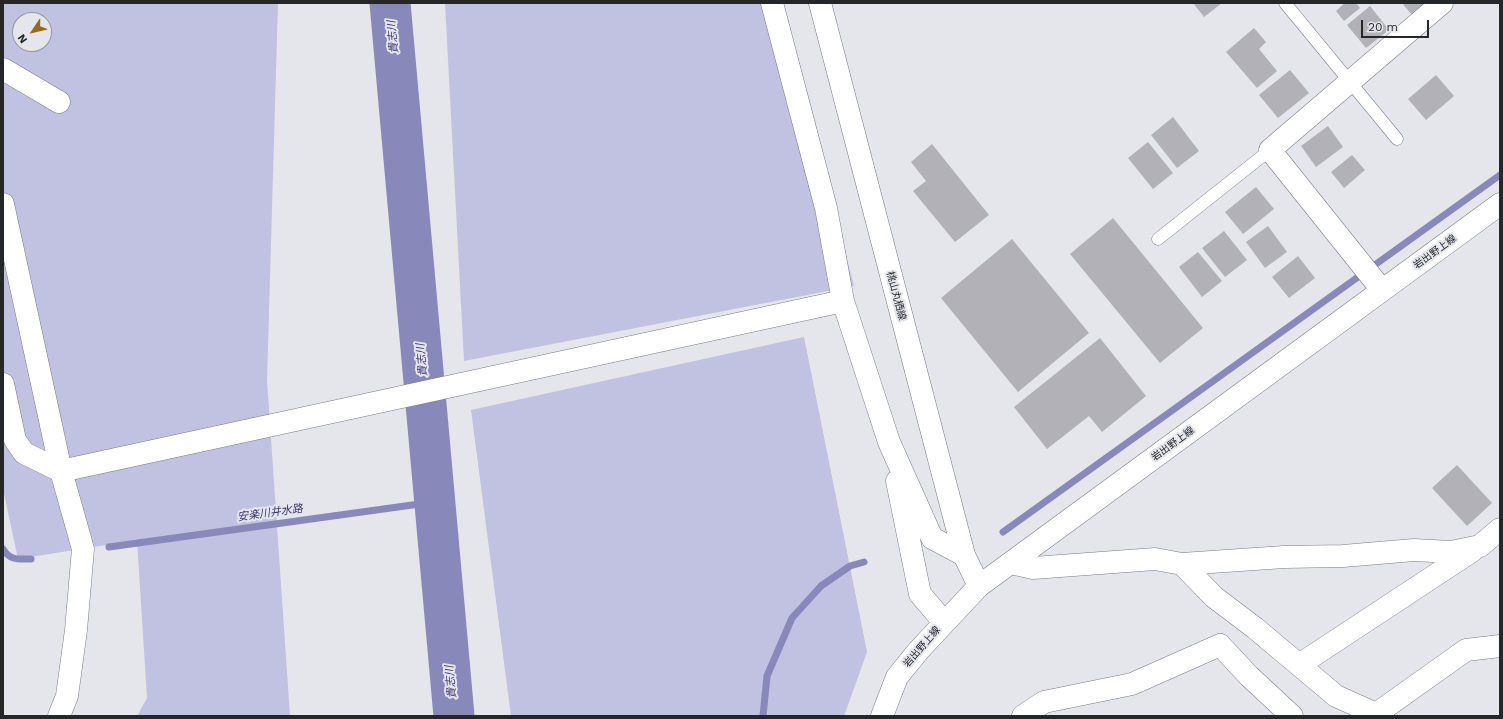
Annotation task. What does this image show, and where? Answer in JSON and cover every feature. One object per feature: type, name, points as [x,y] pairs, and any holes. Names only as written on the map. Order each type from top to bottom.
[{"type":"street","points":[[772,3],[826,208],[843,301],[889,442],[932,538],[964,555]]},
{"type":"street","name":"桃山丸栖線","points":[[820,3],[964,555],[979,586]]},
{"type":"street","points":[[1382,290],[1270,150],[1442,3]]},
{"type":"street","points":[[3,68],[59,102]]},
{"type":"street","points":[[3,204],[61,471],[83,549],[76,630],[67,696],[59,716]]},
{"type":"street","name":"岩出野上線","points":[[882,716],[897,678],[944,622],[979,586],[1500,204]]},
{"type":"street","points":[[3,384],[15,440],[24,453],[61,471],[843,301]]},
{"type":"street","points":[[889,442],[920,594],[944,622]]},
{"type":"street","points":[[1299,665],[1480,546],[1500,529]]},
{"type":"street","points":[[1011,563],[1033,568],[1154,559],[1182,564],[1284,557],[1343,556],[1414,550],[1451,552],[1480,546]]},
{"type":"street","points":[[1182,564],[1214,598],[1255,628],[1336,696],[1376,715],[1466,650],[1500,646]]},
{"type":"street","points":[[1023,716],[1044,702],[1132,684],[1220,645],[1249,676],[1292,716]]},
{"type":"lane","points":[[1285,3],[1397,139]]},
{"type":"lane","points":[[1158,239],[1270,150]]},
{"type":"shaded area","points":[[3,3],[278,3],[267,380],[290,716],[137,716],[147,698],[137,540],[18,559],[3,489]]},
{"type":"shaded area","points":[[445,3],[781,3],[854,286],[464,361]]},
{"type":"shaded area","points":[[804,337],[867,652],[844,716],[511,716],[471,410]]},
{"type":"building","points":[[1193,3],[1222,3],[1204,17]]},
{"type":"building","points":[[1345,3],[1356,3],[1360,8],[1344,21],[1336,11]]},
{"type":"building","points":[[1402,3],[1426,3],[1412,15]]},
{"type":"building","points":[[1370,6],[1389,30],[1366,48],[1347,25]]},
{"type":"building","points":[[1254,28],[1266,42],[1259,49],[1277,71],[1257,88],[1226,52]]},
{"type":"building","points":[[1290,70],[1309,93],[1278,118],[1259,95]]},
{"type":"building","points":[[1436,75],[1454,96],[1426,120],[1408,99]]},
{"type":"building","points":[[1173,117],[1199,151],[1177,168],[1151,135]]},
{"type":"building","points":[[1328,126],[1343,147],[1316,167],[1301,146]]},
{"type":"building","points":[[1148,142],[1173,173],[1153,189],[1128,158]]},
{"type":"building","points":[[932,144],[989,215],[955,242],[913,191],[926,181],[911,162]]},
{"type":"building","points":[[1352,155],[1365,170],[1344,188],[1331,172]]},
{"type":"building","points":[[1256,187],[1274,209],[1243,234],[1225,212]]},
{"type":"building","points":[[1113,218],[1203,328],[1160,363],[1070,254]]},
{"type":"building","points":[[1268,226],[1287,252],[1265,268],[1246,242]]},
{"type":"building","points":[[1224,231],[1247,260],[1225,277],[1202,248]]},
{"type":"building","points":[[1012,239],[1089,333],[1018,392],[941,298]]},
{"type":"building","points":[[1198,252],[1222,281],[1202,297],[1179,267]]},
{"type":"building","points":[[1298,256],[1315,278],[1289,298],[1272,277]]},
{"type":"building","points":[[1100,338],[1146,396],[1102,432],[1089,416],[1047,449],[1014,407]]},
{"type":"building","points":[[1457,465],[1492,503],[1467,526],[1432,488]]},
{"type":"waterway","name":"貴志川","points":[[390,3],[454,716]]},
{"type":"waterway","points":[[1003,532],[1500,175]]},
{"type":"waterway","name":"安楽川井水路","points":[[109,547],[434,502]]},
{"type":"waterway","name":"安楽川井水路","points":[[3,549],[9,556],[19,559],[31,559]]},
{"type":"waterway","points":[[763,716],[767,676],[792,618],[821,586],[850,566],[864,562]]}]
